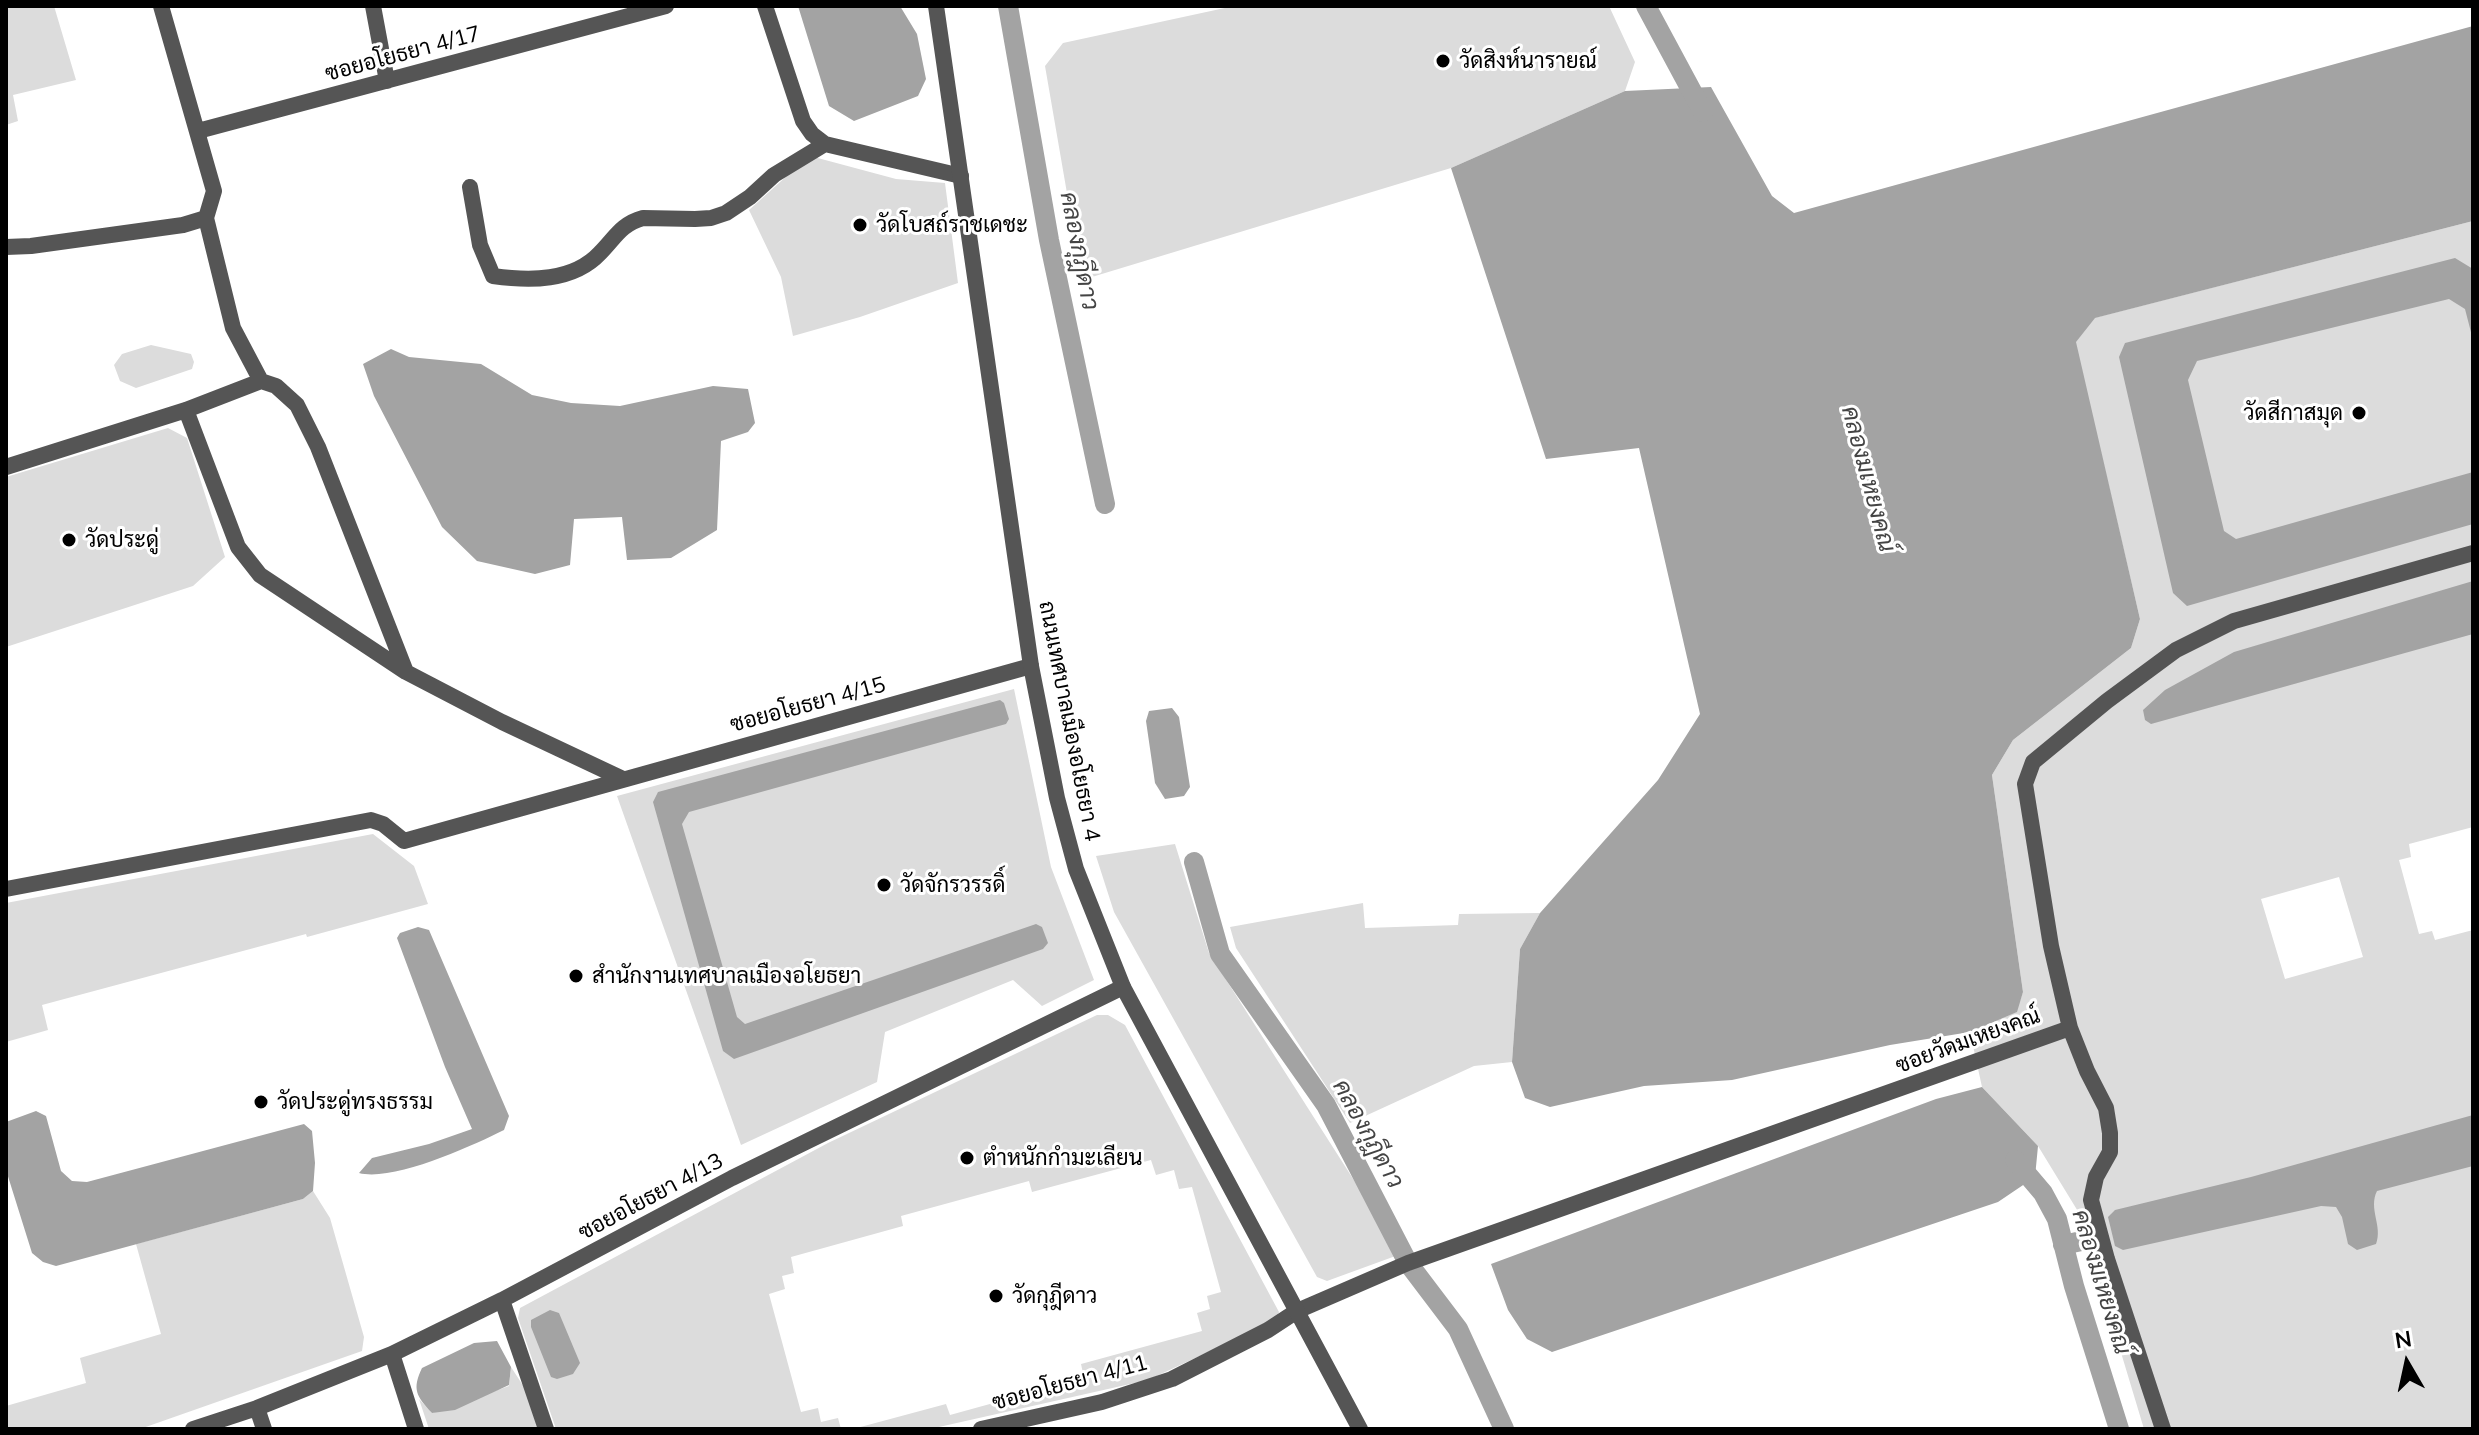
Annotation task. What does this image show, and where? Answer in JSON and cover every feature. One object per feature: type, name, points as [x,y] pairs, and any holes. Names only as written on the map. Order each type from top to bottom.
[{"type":"street","points":[[161,6],[214,191],[206,218],[233,328],[261,381]]},
{"type":"street","points":[[373,6],[387,81]]},
{"type":"street","name":"ซอยอโยธยา 4/17","points":[[198,131],[666,6]]},
{"type":"street","points":[[765,6],[803,121],[812,134],[825,144],[961,176]]},
{"type":"street","name":"ถนนเทศบาลเมืองอโยธยา 4","points":[[936,6],[1031,666],[1057,798],[1076,869],[1123,987],[1360,1429]]},
{"type":"street","points":[[470,187],[480,245],[493,276],[525,280],[552,277],[578,268],[599,255],[617,232],[634,221],[643,218],[711,218],[726,213],[774,175],[825,144]]},
{"type":"street","points":[[6,247],[183,225],[206,218]]},
{"type":"street","points":[[6,467],[186,410],[261,381],[276,386],[297,405],[318,447],[406,672]]},
{"type":"street","points":[[186,410],[238,547],[260,575],[406,672],[623,779]]},
{"type":"street","name":"ซอยวัดมเหยงคณ์","points":[[1297,1311],[1408,1263],[2070,1028],[2051,946],[2025,784],[2033,762],[2176,650],[2234,621],[2473,553]]},
{"type":"street","name":"ซอยอโยธยา 4/15","points":[[6,889],[371,820],[383,824],[404,841],[1031,666]]},
{"type":"street","name":"ซอยอโยธยา 4/13","points":[[193,1429],[257,1408],[392,1354],[502,1300],[732,1178],[1123,987]]},
{"type":"street","points":[[2070,1028],[2106,1108],[2110,1133],[2110,1152],[2096,1177],[2091,1200],[2107,1259],[2163,1429]]},
{"type":"street","points":[[502,1300],[546,1429]]},
{"type":"street","name":"ซอยอโยธยา 4/11","points":[[981,1429],[1102,1402],[1172,1379],[1268,1330],[1297,1311]]},
{"type":"street","points":[[392,1354],[416,1429]]},
{"type":"street","points":[[257,1408],[264,1429]]},
{"type":"shaded area","points":[[6,6],[54,6],[76,80],[13,95],[18,121],[6,125]]},
{"type":"shaded area","points":[[1234,6],[1609,6],[1635,62],[1625,91],[1451,168],[1082,280],[1045,66],[1063,43]]},
{"type":"shaded area","points":[[814,157],[896,179],[945,183],[958,283],[860,317],[793,336],[781,277],[749,210],[789,174]]},
{"type":"shaded area","points":[[2473,221],[2473,827],[2409,844],[2411,857],[2399,860],[2419,934],[2432,931],[2435,940],[2473,930],[2473,1429],[2144,1429],[2079,1213],[2038,1146],[1982,1087],[1970,1032],[2016,1012],[2023,992],[1992,775],[2013,740],[2131,648],[2140,619],[2075,342],[2094,318]],"holes":[[[2339,877],[2363,957],[2285,979],[2261,899]]]},
{"type":"shaded area","points":[[151,345],[191,354],[194,362],[192,369],[136,388],[120,381],[114,365],[122,354]]},
{"type":"shaded area","points":[[168,428],[187,438],[225,557],[193,586],[6,647],[6,477]]},
{"type":"shaded area","points":[[1014,689],[1051,867],[1094,980],[1042,1006],[1013,980],[885,1032],[877,1082],[741,1145],[617,796]]},
{"type":"shaded area","points":[[373,834],[414,866],[428,904],[42,1005],[48,1030],[6,1042],[6,903]]},
{"type":"shaded area","points":[[1175,844],[1209,953],[1401,1254],[1327,1281],[1317,1277],[1114,912],[1096,856]]},
{"type":"shaded area","points":[[1363,903],[1365,928],[1458,925],[1459,914],[1540,913],[1520,949],[1512,1062],[1474,1066],[1350,1123],[1236,948],[1230,927]]},
{"type":"shaded area","points":[[1097,1015],[1108,1015],[1125,1025],[1279,1312],[1275,1321],[1148,1380],[930,1429],[853,1429],[946,1404],[950,1415],[1084,1378],[1081,1364],[1202,1331],[1197,1313],[1210,1309],[1207,1296],[1221,1292],[1192,1187],[1179,1189],[1174,1170],[1156,1175],[1151,1160],[1032,1192],[1029,1181],[901,1216],[903,1226],[791,1257],[794,1273],[782,1276],[785,1289],[769,1294],[801,1412],[818,1408],[821,1422],[838,1418],[841,1429],[556,1429],[518,1318],[520,1308],[828,1143]]},
{"type":"shaded area","points":[[313,1191],[330,1218],[364,1337],[362,1351],[140,1429],[6,1429],[6,1406],[86,1383],[80,1358],[161,1334],[136,1244],[303,1199]]},
{"type":"shaded area","points":[[511,1367],[524,1387],[539,1429],[429,1429],[419,1399],[432,1413],[509,1386]]},
{"type":"water","points":[[798,6],[900,6],[917,34],[926,79],[918,96],[854,121],[829,106]]},
{"type":"water","points":[[2473,26],[2473,221],[2095,318],[2076,342],[2140,619],[2131,648],[2013,740],[1992,775],[2023,992],[2017,1012],[1970,1032],[1890,1045],[1732,1080],[1644,1086],[1550,1107],[1525,1098],[1512,1062],[1520,949],[1540,913],[1658,780],[1700,714],[1639,448],[1546,459],[1451,168],[1625,91],[1711,87],[1772,196],[1794,213]]},
{"type":"water","points":[[2455,258],[2473,269],[2473,340],[2465,309],[2449,299],[2197,361],[2188,380],[2224,531],[2236,539],[2473,472],[2473,524],[2187,606],[2173,593],[2119,357],[2125,343]]},
{"type":"water","points":[[391,349],[409,357],[481,364],[532,395],[571,403],[620,406],[713,386],[748,389],[755,423],[748,432],[721,441],[717,530],[671,558],[627,560],[622,517],[574,519],[570,565],[535,574],[477,561],[442,527],[374,396],[363,364]]},
{"type":"water","points":[[2473,581],[2473,634],[2151,724],[2145,720],[2143,710],[2165,690],[2234,652]]},
{"type":"water","points":[[1000,700],[1009,719],[1006,724],[689,812],[682,824],[737,1017],[745,1024],[1036,924],[1042,927],[1048,943],[1043,949],[734,1059],[723,1051],[653,802],[658,792]]},
{"type":"water","points":[[1172,708],[1179,717],[1190,787],[1184,796],[1165,799],[1155,783],[1146,721],[1149,711]]},
{"type":"water","points":[[418,927],[429,930],[509,1116],[504,1130],[453,1153],[411,1168],[374,1174],[359,1173],[372,1158],[429,1144],[472,1129],[445,1067],[397,938],[400,933]]},
{"type":"water","points":[[1982,1087],[2038,1146],[2035,1177],[1998,1202],[1552,1352],[1527,1339],[1508,1310],[1491,1264],[1936,1099]]},
{"type":"water","points":[[36,1111],[46,1116],[61,1171],[72,1181],[87,1182],[304,1124],[312,1131],[315,1163],[313,1191],[303,1199],[56,1266],[43,1262],[32,1253],[6,1170],[6,1122]]},
{"type":"water","points":[[2473,1115],[2473,1166],[2377,1191],[2374,1204],[2378,1231],[2376,1244],[2357,1250],[2348,1244],[2342,1217],[2336,1207],[2321,1206],[2123,1250],[2115,1246],[2108,1217],[2115,1210],[2251,1177]]},
{"type":"water","points":[[550,1310],[559,1313],[580,1363],[573,1374],[557,1379],[551,1377],[531,1327],[531,1320]]},
{"type":"water","points":[[497,1341],[511,1367],[509,1385],[455,1410],[432,1413],[417,1392],[422,1368],[474,1343]]},
{"type":"waterway","name":"คลองกุฎีดาว","points":[[1008,6],[1049,240],[1105,504]]},
{"type":"waterway","name":"คลองมเหยงคณ์","points":[[1646,6],[1703,112]]},
{"type":"waterway","name":"คลองกุฎีดาว","points":[[1194,862],[1220,954],[1326,1105],[1408,1263],[1458,1329],[1504,1429]]},
{"type":"waterway","name":"คลองมเหยงคณ์","points":[[2015,1160],[2043,1193],[2057,1219],[2074,1286],[2119,1429]]},
{"type":"waterway","points":[[2063,1245],[2086,1240]]},
{"type":"place","name":"วัดสิงห์นารายณ์","points":[[1443,61]]},
{"type":"place","name":"วัดโบสถ์ราชเดชะ","points":[[860,225]]},
{"type":"place","name":"วัดสีกาสมุด","points":[[2359,413]]},
{"type":"place","name":"วัดประดู่","points":[[69,540]]},
{"type":"place","name":"วัดจักรวรรดิ์","points":[[884,885]]},
{"type":"place","name":"สำนักงานเทศบาลเมืองอโยธยา","points":[[576,976]]},
{"type":"place","name":"วัดประดู่ทรงธรรม","points":[[261,1102]]},
{"type":"place","name":"ตำหนักกำมะเลียน","points":[[967,1158]]},
{"type":"place","name":"วัดกุฎีดาว","points":[[996,1296]]}]
